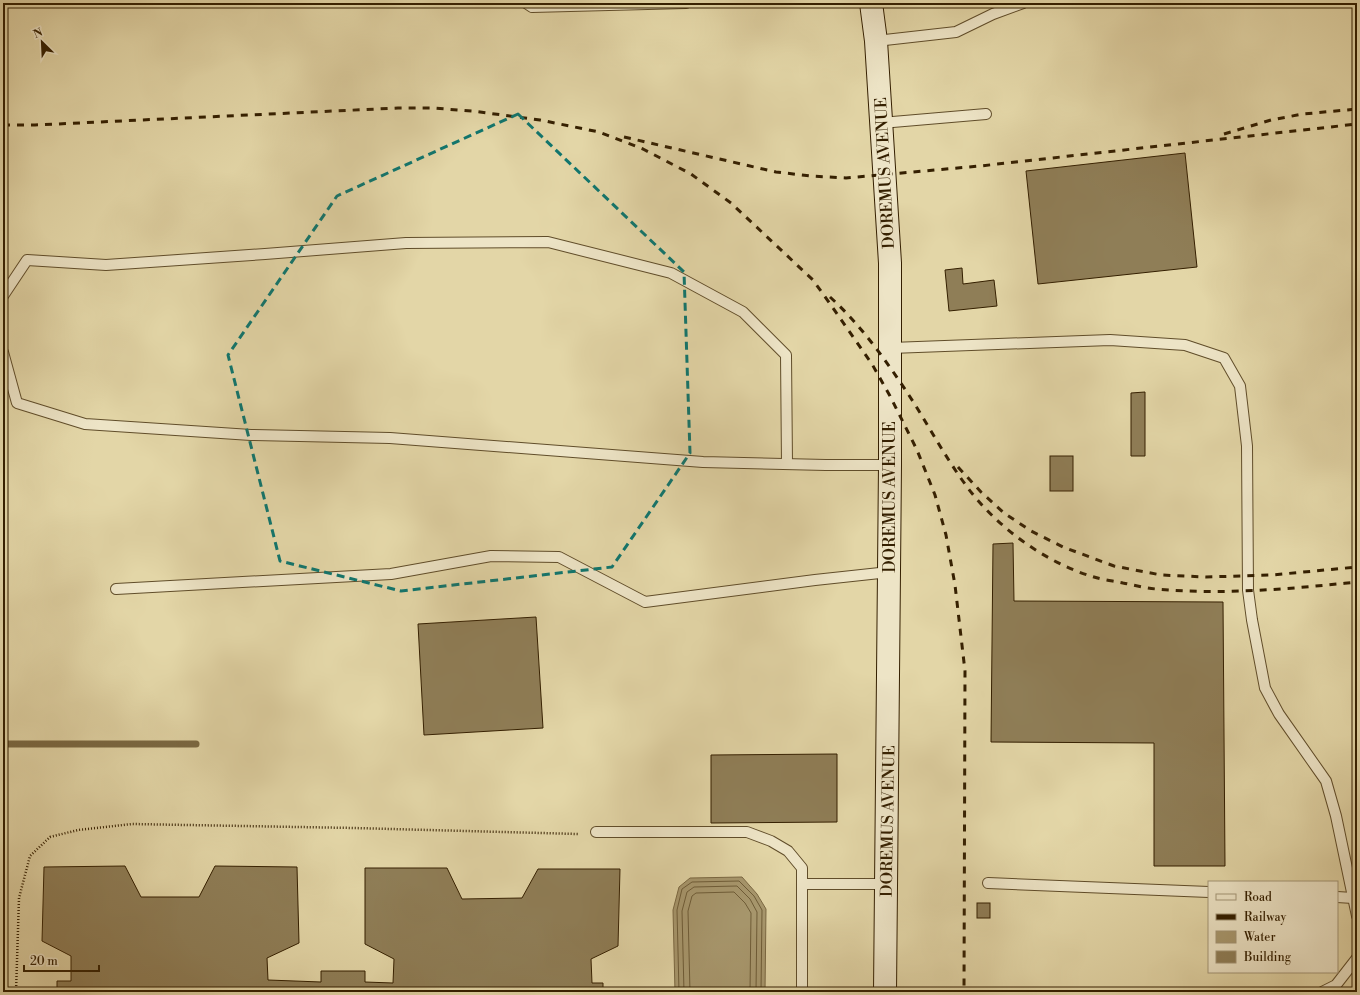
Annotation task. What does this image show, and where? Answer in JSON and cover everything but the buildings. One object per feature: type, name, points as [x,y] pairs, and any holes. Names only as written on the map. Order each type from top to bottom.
[{"type":"main road","name":"DOREMUS AVENUE","points":[[871,3],[876,41],[890,263],[890,465],[885,992]]},
{"type":"lane","points":[[526,3],[532,7],[686,3]]},
{"type":"lane","points":[[876,41],[956,32],[993,14],[1023,3]]},
{"type":"lane","points":[[881,123],[986,114]]},
{"type":"lane","points":[[3,296],[27,260],[106,264],[265,254],[406,242],[548,242],[671,273],[743,312],[786,355],[787,464]]},
{"type":"lane","points":[[890,348],[1110,340],[1185,345],[1224,358],[1240,386],[1247,446],[1248,590],[1265,688],[1279,714],[1326,781],[1336,816],[1357,916]]},
{"type":"lane","points":[[3,352],[16,403],[85,424],[251,435],[390,438],[703,462],[890,465]]},
{"type":"lane","points":[[116,589],[392,574],[492,556],[559,557],[645,602],[889,572]]},
{"type":"lane","points":[[596,832],[747,832],[771,841],[788,851],[802,868],[802,992]]},
{"type":"lane","points":[[988,883],[1208,892]]},
{"type":"lane","points":[[803,884],[886,884]]},
{"type":"lane","points":[[1338,897],[1353,898]]},
{"type":"lane","points":[[1322,992],[1336,985],[1357,958]]},
{"type":"path","points":[[16,992],[19,898],[30,856],[50,837],[78,830],[132,824],[587,834],[596,832]]},
{"type":"highlighted area","points":[[518,114],[684,272],[690,453],[612,567],[401,591],[280,561],[228,355],[337,196]]},
{"type":"water","points":[[742,877],[757,894],[766,909],[765,992],[675,992],[673,910],[679,887],[690,878]]},
{"type":"waterway","points":[[3,744],[196,744]]},
{"type":"railway","points":[[3,125],[35,125],[398,108],[432,108],[472,111],[540,120],[599,132],[643,149],[691,174],[731,203],[813,280],[833,308],[872,364],[890,396],[917,450],[935,495],[946,535],[955,585],[965,671],[964,992]]},
{"type":"railway","points":[[1224,134],[1271,120],[1303,114],[1357,109]]},
{"type":"railway","points":[[624,137],[776,172],[846,178],[980,166],[1357,124]]},
{"type":"railway","points":[[830,297],[854,321],[886,361],[914,403],[951,464],[977,499],[990,514],[1022,541],[1057,562],[1076,571],[1101,579],[1152,589],[1181,591],[1256,590],[1357,582]]},
{"type":"railway","points":[[958,467],[981,492],[1004,513],[1031,531],[1063,547],[1114,566],[1161,575],[1206,577],[1272,575],[1357,567]]}]
